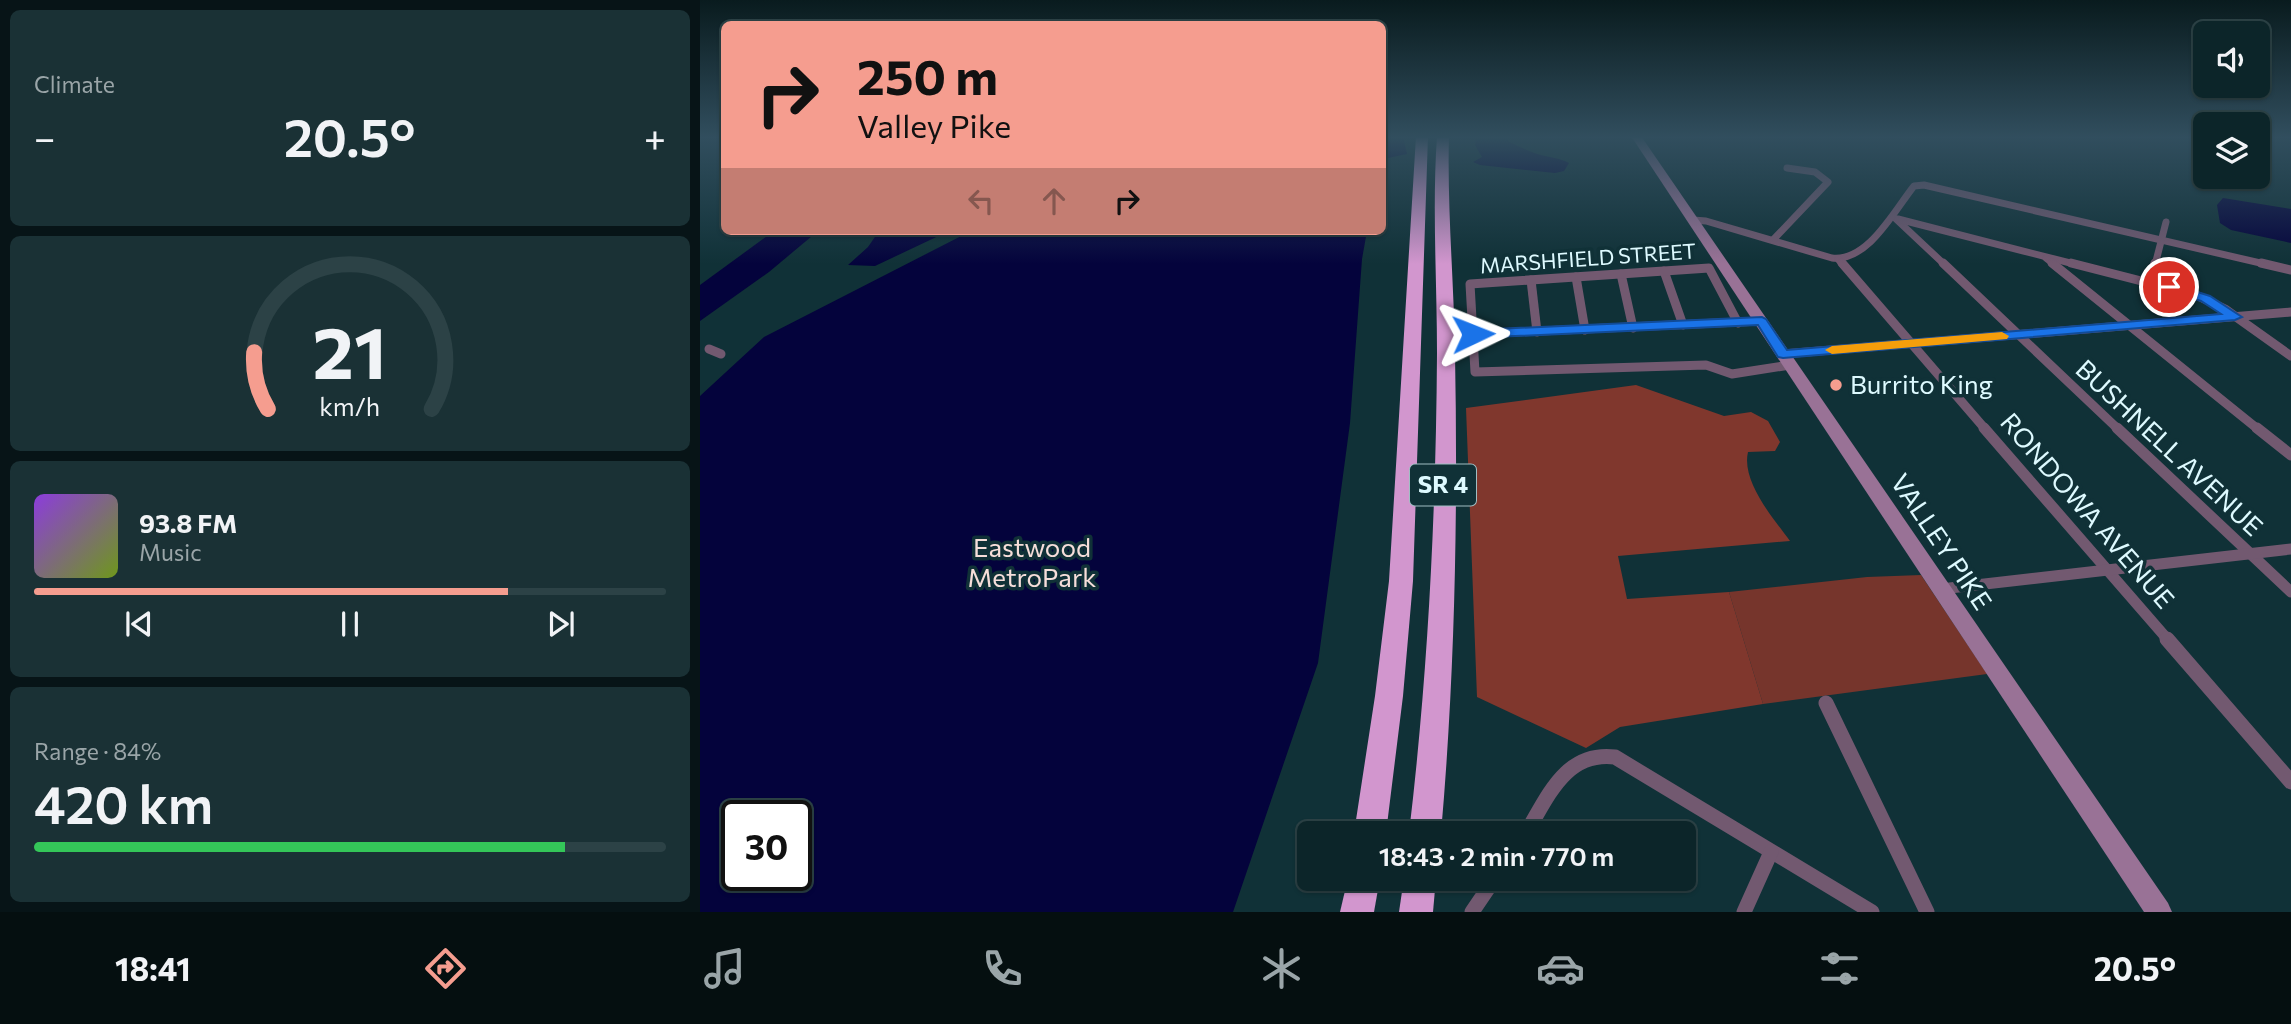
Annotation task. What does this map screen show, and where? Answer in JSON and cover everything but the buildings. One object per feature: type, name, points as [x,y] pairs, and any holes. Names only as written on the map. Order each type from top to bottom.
[{"type":"highway","name":"SR 4","points":[[1372,821],[1401,581],[1420,179]]},
{"type":"highway","name":"SR 4","points":[[1425,821],[1435,736],[1443,604],[1446,354],[1441,179]]},
{"type":"highway","points":[[1357,912],[1361,891]]},
{"type":"highway","points":[[1416,912],[1418,891]]},
{"type":"street","name":"VALLEY PIKE","points":[[1665,179],[2159,912]]},
{"type":"street","points":[[1773,240],[1828,182],[1825,179]]},
{"type":"street","points":[[1693,220],[1706,221],[1838,259],[1853,256],[1892,218],[1914,186],[1924,185],[2291,270]]},
{"type":"street","points":[[1892,218],[2196,295],[2235,317],[2291,356]]},
{"type":"street","name":"BUSHNELL AVENUE","points":[[1892,218],[2291,592]]},
{"type":"street","points":[[2150,282],[2166,222]]},
{"type":"street","points":[[2044,256],[2291,455]]},
{"type":"street","name":"RONDOWA AVENUE","points":[[1838,259],[2291,782]]},
{"type":"street","name":"MARSHFIELD STREET","points":[[1473,334],[1470,284],[1709,268],[1738,323]]},
{"type":"street","points":[[1664,271],[1683,325]]},
{"type":"street","points":[[1621,274],[1633,328]]},
{"type":"street","points":[[1576,277],[1585,330]]},
{"type":"street","points":[[1531,280],[1537,332]]},
{"type":"street","points":[[1762,321],[1473,334],[1475,372],[1706,365],[1732,374],[1787,359],[1911,344],[2291,312]]},
{"type":"street","points":[[709,349],[721,354]]},
{"type":"street","points":[[1941,589],[2291,549]]},
{"type":"street","points":[[1826,703],[1927,912]]},
{"type":"street","points":[[1534,821],[1568,769],[1586,756],[1596,754],[1615,757],[1872,912]]},
{"type":"street","points":[[1744,912],[1771,852]]},
{"type":"street","points":[[1472,912],[1486,891]]},
{"type":"shaded area","points":[[2223,198],[2291,209],[2291,243],[2231,230],[2220,223],[2217,205]]},
{"type":"shaded area","points":[[769,235],[813,235],[769,272],[700,321],[700,285]]},
{"type":"shaded area","points":[[876,235],[941,235],[875,266],[848,265],[868,247]]},
{"type":"shaded area","name":"Eastwood MetroPark","points":[[963,235],[1366,235],[1362,259],[1350,423],[1318,663],[1233,912],[700,912],[700,396],[764,337]]},
{"type":"shaded area","points":[[1636,385],[1724,416],[1751,412],[1768,421],[1780,442],[1775,451],[1748,452],[1749,475],[1760,500],[1790,541],[1618,556],[1627,599],[1729,592],[1763,704],[1620,727],[1586,748],[1477,697],[1466,408]]},
{"type":"shaded area","points":[[1921,575],[1987,674],[1763,704],[1729,592],[1867,577]]},
{"type":"slow traffic","points":[[1832,350],[2002,336]]},
{"type":"place","name":"Burrito King","points":[[1836,385]]},
{"type":"route","points":[[1473,334],[1762,321],[1783,354],[2235,317],[2206,299],[2169,287]]}]
